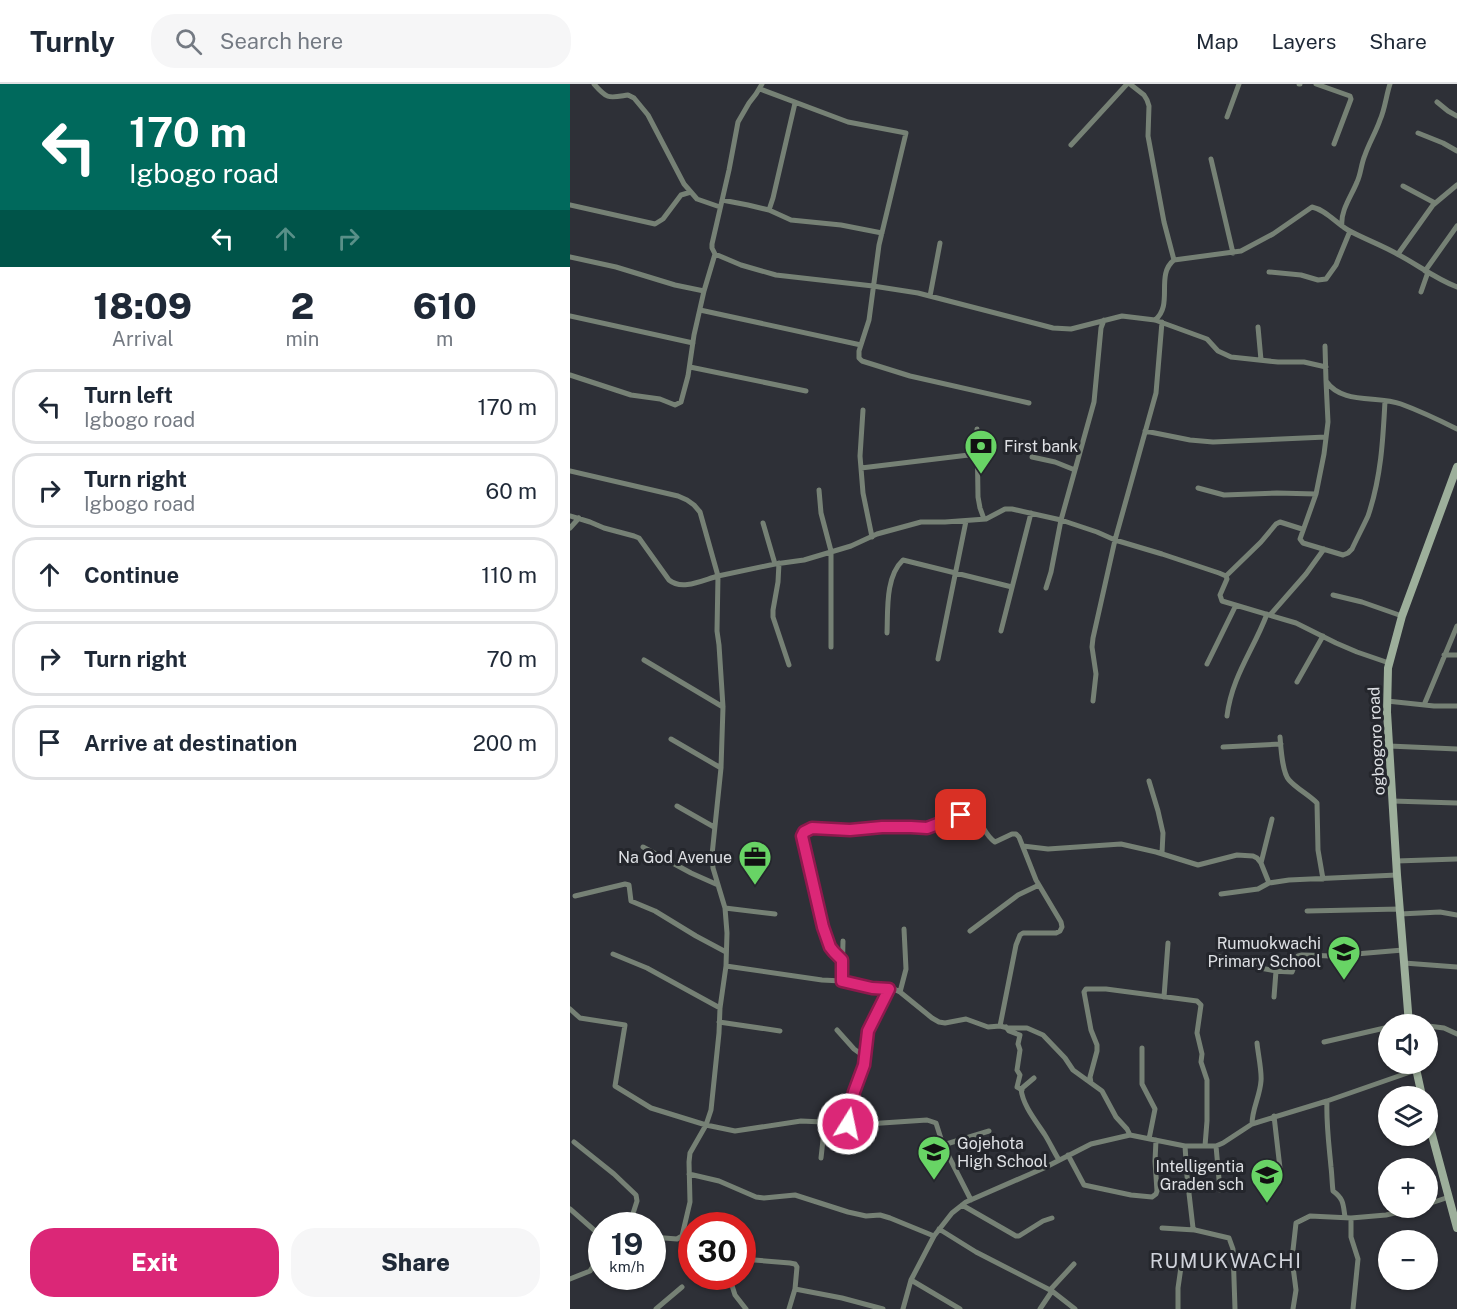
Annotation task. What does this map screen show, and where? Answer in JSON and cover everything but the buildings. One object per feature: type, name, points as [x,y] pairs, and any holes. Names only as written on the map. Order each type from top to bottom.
[{"type":"street","points":[[594,84],[610,98],[628,94],[634,98],[648,115],[684,184],[697,199],[720,207]]},
{"type":"street","points":[[1071,145],[1128,84],[1144,95],[1149,106],[1148,136],[1164,222],[1174,260]]},
{"type":"street","points":[[1227,117],[1239,84]]},
{"type":"street","points":[[1316,84],[1350,96],[1351,99],[1334,144]]},
{"type":"street","points":[[1342,226],[1343,216],[1358,180],[1364,155],[1382,118],[1390,84]]},
{"type":"street","points":[[1029,403],[910,375],[869,364],[859,358],[868,320],[873,286],[882,233],[906,133],[848,122],[795,103],[761,86],[738,122],[712,244],[715,254],[741,265],[776,275],[873,286],[930,296],[1053,328],[1071,329],[1122,315],[1155,320],[1207,339],[1223,355],[1304,362],[1326,367]]},
{"type":"street","points":[[1437,102],[1457,116]]},
{"type":"street","points":[[769,210],[795,103]]},
{"type":"street","points":[[1418,133],[1457,151]]},
{"type":"street","points":[[1211,159],[1233,253]]},
{"type":"street","points":[[1398,254],[1436,203],[1457,185]]},
{"type":"street","points":[[1403,186],[1436,203]]},
{"type":"street","points":[[570,205],[655,224],[663,219],[681,195],[691,192]]},
{"type":"street","points":[[722,200],[769,210],[791,220],[841,225],[882,233]]},
{"type":"street","points":[[1155,320],[1162,310],[1166,269],[1174,260],[1241,251],[1253,246],[1312,207],[1316,207],[1350,231],[1457,286]]},
{"type":"street","points":[[1421,292],[1426,271],[1457,226]]},
{"type":"street","points":[[1269,272],[1301,275],[1318,280],[1326,279],[1336,265],[1350,231]]},
{"type":"street","points":[[930,296],[940,243]]},
{"type":"street","points":[[570,375],[631,395],[660,399],[675,405],[680,404],[690,367],[704,291],[715,254]]},
{"type":"street","points":[[570,257],[704,291]]},
{"type":"street","points":[[700,310],[861,345]]},
{"type":"street","points":[[570,316],[693,343]]},
{"type":"street","points":[[1046,588],[1061,520],[1094,402],[1101,328],[1104,320]]},
{"type":"street","points":[[1093,701],[1096,674],[1093,638],[1115,540],[1157,385],[1162,322]]},
{"type":"street","points":[[1258,327],[1261,360]]},
{"type":"street","points":[[1325,346],[1328,422],[1316,494],[1302,529],[1299,539],[1301,541],[1343,555],[1352,549],[1373,500],[1382,455],[1385,401]]},
{"type":"street","points":[[690,367],[806,391]]},
{"type":"street","points":[[1326,381],[1334,390],[1363,399],[1399,403],[1457,429]]},
{"type":"street","points":[[863,410],[860,456],[863,493],[872,537]]},
{"type":"street","points":[[977,429],[978,497],[984,519]]},
{"type":"street","points":[[1145,431],[1213,442],[1326,437]]},
{"type":"street","points":[[861,468],[977,454]]},
{"type":"street","points":[[1032,457],[1055,462],[1075,470]]},
{"type":"street","name":"ogbogoro road","points":[[1406,1014],[1389,746],[1387,701],[1389,663],[1402,616],[1457,467]]},
{"type":"street","points":[[570,471],[643,487],[687,500],[700,512],[718,576],[717,631],[723,707],[721,768],[712,855],[713,868],[724,908],[727,933],[726,966],[711,1110],[706,1125],[690,1153],[690,1202],[688,1212]]},
{"type":"street","points":[[1198,488],[1224,495],[1316,494]]},
{"type":"street","points":[[819,490],[821,513],[831,551],[831,647]]},
{"type":"street","points":[[570,516],[639,538],[669,580],[675,584],[685,585],[777,563],[804,560],[921,522],[984,519],[1005,509],[1061,520],[1226,576]]},
{"type":"street","points":[[1001,631],[1031,513]]},
{"type":"street","points":[[570,528],[579,518]]},
{"type":"street","points":[[938,659],[966,521]]},
{"type":"street","points":[[1302,529],[1280,522],[1276,524],[1226,576],[1227,579],[1220,595],[1222,601],[1296,623],[1357,652],[1389,663]]},
{"type":"street","points":[[763,523],[777,563],[778,582],[773,617],[789,665]]},
{"type":"street","points":[[1227,716],[1237,676],[1262,626],[1324,549]]},
{"type":"street","points":[[887,633],[890,587],[895,571],[903,560],[1012,587]]},
{"type":"street","points":[[1333,595],[1402,616]]},
{"type":"street","points":[[1207,664],[1236,605]]},
{"type":"street","points":[[1424,705],[1457,626]]},
{"type":"street","points":[[1297,682],[1323,636]]},
{"type":"street","points":[[1444,656],[1457,655]]},
{"type":"street","points":[[644,660],[723,707]]},
{"type":"street","points":[[1387,701],[1457,706]]},
{"type":"street","points":[[1280,736],[1287,777],[1290,782],[1317,803],[1318,850],[1323,879]]},
{"type":"street","points":[[671,740],[721,768]]},
{"type":"street","points":[[1223,747],[1281,744]]},
{"type":"street","points":[[1389,746],[1457,749]]},
{"type":"street","points":[[1149,781],[1163,833],[1162,853]]},
{"type":"street","points":[[1392,801],[1457,802]]},
{"type":"street","points":[[677,806],[714,827]]},
{"type":"street","points":[[842,960],[830,947],[823,927],[802,836],[804,832],[812,828],[850,830],[882,827],[927,828],[967,813],[973,815],[995,842],[1012,834],[1019,837],[1038,885],[1062,927],[1056,933],[1023,933],[1020,935],[1016,945],[1003,1026]]},
{"type":"street","points":[[1262,863],[1272,819]]},
{"type":"street","points":[[1023,846],[1048,849],[1121,844],[1162,853],[1198,865],[1237,855],[1253,856],[1262,863],[1269,883]]},
{"type":"street","points":[[643,847],[690,873],[718,885]]},
{"type":"street","points":[[1396,861],[1457,859]]},
{"type":"street","points":[[1221,894],[1258,889],[1269,883],[1289,880],[1397,875]]},
{"type":"street","points":[[575,896],[629,885],[631,901],[655,910],[726,952]]},
{"type":"street","points":[[970,931],[1018,895],[1038,885]]},
{"type":"street","points":[[724,908],[776,914]]},
{"type":"street","points":[[1307,911],[1440,912],[1457,915]]},
{"type":"street","points":[[900,992],[906,969],[904,929]]},
{"type":"street","points":[[842,981],[843,941]]},
{"type":"street","points":[[1164,997],[1168,944]]},
{"type":"street","points":[[1219,957],[1276,971],[1292,972],[1298,956],[1302,955],[1332,956],[1403,950]]},
{"type":"street","points":[[614,954],[647,968],[720,1008]]},
{"type":"street","points":[[1404,963],[1457,967]]},
{"type":"street","points":[[726,966],[889,989],[900,992],[939,1022],[966,1019],[988,1027],[1027,1028],[1043,1035],[1073,1070],[1102,1091],[1116,1117],[1130,1135]]},
{"type":"street","points":[[1274,997],[1276,971]]},
{"type":"street","points":[[1091,1083],[1090,1077],[1097,1051],[1084,992],[1086,989],[1095,988],[1197,1001],[1201,1005],[1197,1033],[1202,1054],[1201,1062],[1207,1080],[1205,1146]]},
{"type":"street","points":[[848,1124],[854,1092],[864,1065],[868,1031],[889,989]]},
{"type":"street","points":[[570,1009],[580,1018],[625,1025],[615,1086],[651,1108],[706,1125],[735,1131],[801,1121],[867,1124],[927,1120],[936,1124],[943,1145],[971,1200]]},
{"type":"street","points":[[719,1022],[780,1031]]},
{"type":"street","points":[[1003,1026],[1020,1035],[1017,1070],[1020,1074],[1017,1087],[1022,1090]]},
{"type":"street","points":[[1438,1027],[1457,1034]]},
{"type":"street","points":[[837,1030],[854,1049],[865,1057]]},
{"type":"street","points":[[1324,1042],[1378,1030]]},
{"type":"street","points":[[1252,1124],[1252,1114],[1262,1074],[1257,1042]]},
{"type":"street","points":[[1068,1155],[1084,1185],[1131,1195],[1152,1197],[1156,1194],[1153,1140],[1155,1109],[1142,1084],[1142,1048]]},
{"type":"street","points":[[903,1309],[911,1280],[934,1236],[952,1213],[971,1200],[1091,1144],[1130,1135],[1185,1146],[1216,1146],[1252,1124],[1327,1101],[1398,1074]]},
{"type":"street","points":[[1034,1078],[1024,1085],[1022,1096],[1059,1160]]},
{"type":"street","points":[[1327,1101],[1326,1118],[1333,1191],[1342,1199],[1358,1259],[1353,1309]]},
{"type":"street","points":[[852,1105],[867,1124]]},
{"type":"street","points":[[1274,1116],[1281,1178]]},
{"type":"street","points":[[821,1158],[825,1122]]},
{"type":"street","points":[[943,1145],[989,1131]]},
{"type":"street","points":[[574,1142],[636,1195],[637,1202],[634,1212]]},
{"type":"street","points":[[1185,1146],[1186,1176],[1195,1230]]},
{"type":"street","points":[[1216,1146],[1220,1190]]},
{"type":"street","points":[[1435,1146],[1457,1228]]},
{"type":"street","points":[[689,1174],[719,1181],[756,1197],[795,1195],[848,1212],[880,1215],[934,1236]]},
{"type":"street","points":[[1438,1201],[1449,1197]]},
{"type":"street","points":[[962,1205],[1016,1236],[1052,1218]]},
{"type":"street","points":[[570,1209],[588,1225]]},
{"type":"street","points":[[1293,1309],[1296,1290],[1292,1259],[1296,1224],[1310,1216],[1348,1218],[1378,1216]]},
{"type":"street","points":[[1162,1228],[1195,1230],[1226,1236],[1230,1240],[1233,1249],[1235,1309]]},
{"type":"street","points":[[939,1229],[976,1252],[1051,1291],[1075,1309]]},
{"type":"street","points":[[756,1260],[795,1264],[797,1267],[795,1289],[789,1309]]},
{"type":"street","points":[[1040,1309],[1051,1291],[1074,1264]]},
{"type":"street","points":[[1178,1309],[1181,1267]]},
{"type":"street","points":[[570,1279],[588,1272]]},
{"type":"street","points":[[911,1280],[958,1309]]},
{"type":"street","points":[[795,1289],[883,1309]]},
{"type":"street","points":[[656,1309],[678,1290]]},
{"type":"street","points":[[733,1290],[746,1309]]},
{"type":"place","name":"First bank","points":[[981,475]]},
{"type":"place","name":"Na God Avenue","points":[[755,886]]},
{"type":"place","name":"Rumuokwachi Primary School","points":[[1344,981]]},
{"type":"place","name":"Gojehota High School","points":[[934,1181]]},
{"type":"place","name":"Intelligentia Graden sch","points":[[1267,1204]]},
{"type":"district","name":"RUMUKWACHI","points":[[1226,1261]]},
{"type":"route","points":[[848,1124],[854,1092],[864,1065],[868,1031],[889,989],[872,988],[842,981],[842,960],[830,947],[823,927],[802,836],[807,829],[812,828],[850,830],[882,827],[927,828],[961,815]]}]
